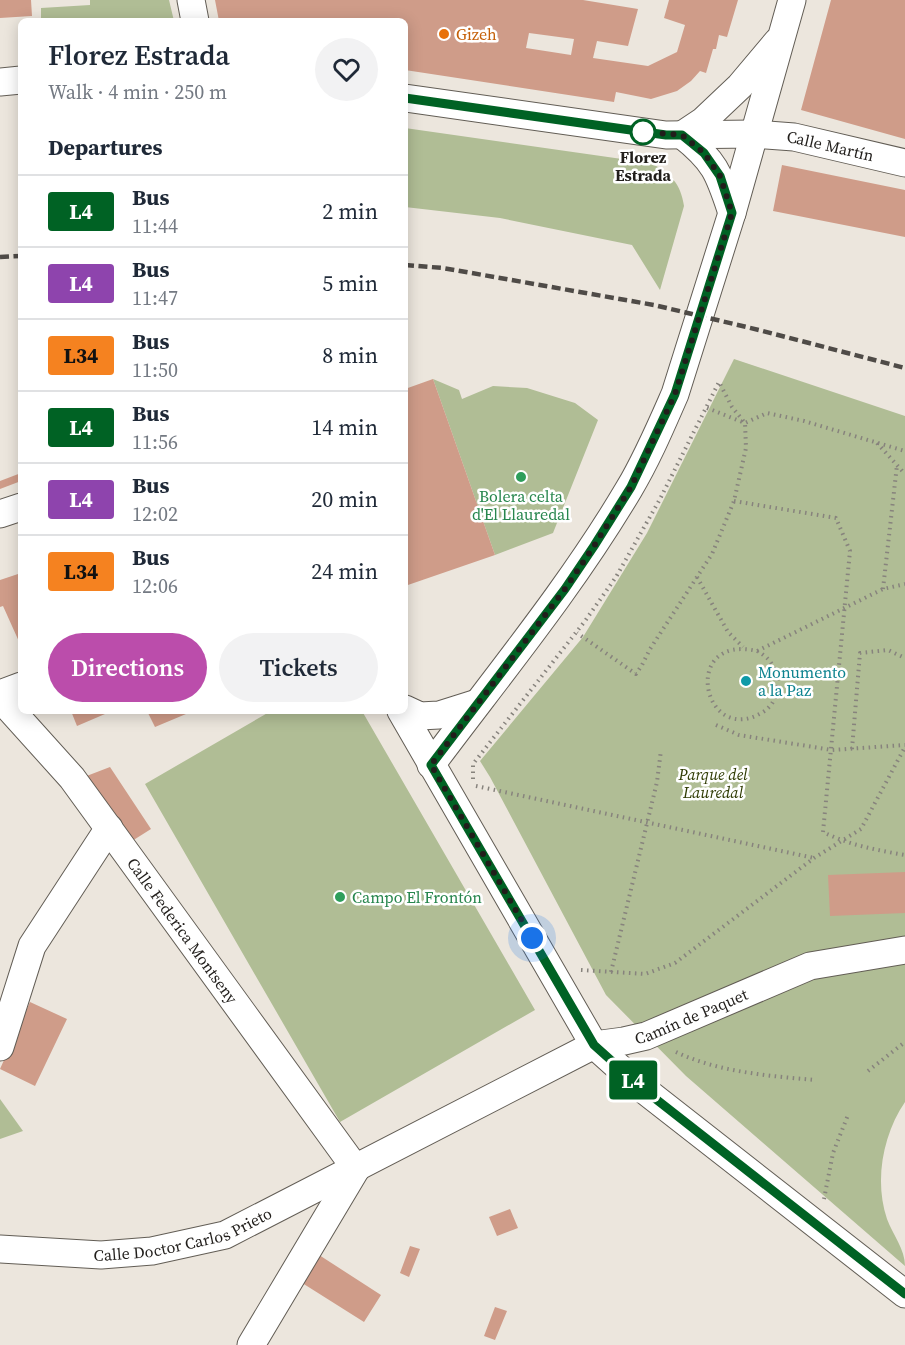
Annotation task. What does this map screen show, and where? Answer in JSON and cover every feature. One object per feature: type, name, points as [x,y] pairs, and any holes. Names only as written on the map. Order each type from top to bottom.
[{"type":"street","points":[[191,0],[194,18]]},
{"type":"street","points":[[431,765],[565,589],[631,487],[675,394],[732,213],[792,0]]},
{"type":"street","points":[[732,213],[720,176],[704,153],[682,135],[703,121],[740,86],[782,37]]},
{"type":"street","points":[[0,82],[18,80]]},
{"type":"street","name":"Calle Martín","points":[[408,98],[666,135],[754,134],[794,137],[905,163]]},
{"type":"street","points":[[0,514],[18,508]]},
{"type":"street","points":[[0,696],[18,687]]},
{"type":"street","name":"Calle Federica Montseny","points":[[0,696],[72,778],[356,1169]]},
{"type":"street","points":[[408,712],[420,716],[440,715],[477,704]]},
{"type":"street","points":[[405,714],[431,765],[594,1045],[643,1089],[905,1294]]},
{"type":"street","points":[[0,1047],[33,946],[109,828]]},
{"type":"street","name":"Camín de Paquet","points":[[356,1169],[594,1045],[646,1036],[810,966],[905,950]]},
{"type":"street","points":[[250,1345],[356,1169]]},
{"type":"street","name":"Calle Doctor Carlos Prieto","points":[[0,1249],[101,1255],[162,1249],[225,1235],[356,1169]]},
{"type":"path","points":[[577,633],[636,674],[712,554],[734,501],[746,448],[745,423],[732,407],[719,382],[660,499],[616,577],[577,633],[473,764],[472,777],[476,786],[814,858]]},
{"type":"path","points":[[707,408],[745,423],[767,413],[804,421],[905,451]]},
{"type":"path","points":[[877,443],[905,474]]},
{"type":"path","points":[[883,589],[897,465]]},
{"type":"path","points":[[734,501],[836,518],[850,551],[823,832],[842,841],[905,855]]},
{"type":"path","points":[[697,577],[729,632],[743,648]]},
{"type":"path","points":[[757,651],[883,589],[905,584]]},
{"type":"path","points":[[743,648],[757,651],[768,659],[776,670],[778,684],[775,698],[767,710],[755,717],[741,719],[728,716],[716,708],[709,696],[706,682],[710,669],[718,658],[730,650],[743,648]]},
{"type":"path","points":[[852,749],[860,653],[888,650],[905,658]]},
{"type":"path","points":[[716,725],[739,735],[832,750],[905,746]]},
{"type":"path","points":[[554,977],[569,969],[645,974],[675,963],[814,858],[861,830],[905,746]]},
{"type":"path","points":[[611,972],[648,823],[661,750]]},
{"type":"path","points":[[646,1036],[684,1056],[709,1064],[773,1076],[815,1080]]},
{"type":"path","points":[[868,1071],[905,1042]]},
{"type":"path","points":[[819,1227],[833,1152],[848,1115]]},
{"type":"green space","points":[[90,0],[169,0],[173,18],[41,18],[41,8],[90,5]]},
{"type":"green space","points":[[408,128],[650,163],[663,170],[677,185],[684,206],[660,290],[632,245],[500,218],[408,207]]},
{"type":"green space","name":"Parque del Lauredal","points":[[734,359],[905,416],[905,1102],[886,1143],[881,1189],[887,1219],[903,1254],[905,1266],[686,1076],[606,995],[480,761],[583,637],[647,533]]},
{"type":"green space","name":"Bolera celta d'El Llauredal","points":[[433,379],[459,390],[462,399],[493,386],[527,388],[575,403],[598,420],[553,533],[495,555]]},
{"type":"green space","name":"Campo El Frontón","points":[[266,714],[364,714],[535,1010],[340,1122],[145,784]]},
{"type":"green space","points":[[0,1099],[23,1131],[0,1139]]},
{"type":"building","points":[[0,0],[31,0],[32,16],[0,18]]},
{"type":"building","points":[[215,0],[583,0],[638,9],[628,46],[597,41],[593,58],[648,66],[677,52],[685,25],[664,18],[669,0],[738,0],[727,37],[719,35],[706,73],[700,71],[677,91],[651,99],[616,92],[614,102],[408,70],[408,18],[218,18]],"holes":[[[529,33],[574,39],[571,55],[526,48]]]},
{"type":"building","points":[[831,0],[905,0],[905,139],[801,110]]},
{"type":"building","points":[[782,165],[905,190],[905,237],[773,211]]},
{"type":"building","points":[[433,379],[495,555],[408,585],[408,388]]},
{"type":"building","points":[[18,474],[18,482],[0,489],[0,481]]},
{"type":"building","points":[[18,574],[18,639],[3,606],[0,607],[0,580]]},
{"type":"building","points":[[72,714],[105,714],[77,726]]},
{"type":"building","points":[[148,714],[186,714],[155,727]]},
{"type":"building","points":[[110,767],[151,829],[132,841],[84,777]]},
{"type":"building","points":[[905,872],[905,913],[830,916],[828,875]]},
{"type":"building","points":[[30,1002],[67,1019],[35,1086],[0,1069]]},
{"type":"building","points":[[510,1209],[518,1228],[497,1236],[489,1217]]},
{"type":"building","points":[[410,1246],[420,1249],[409,1277],[400,1273]]},
{"type":"building","points":[[316,1253],[381,1295],[364,1322],[299,1281]]},
{"type":"building","points":[[495,1307],[507,1311],[495,1340],[484,1336]]},
{"type":"railway","points":[[0,257],[18,256]]},
{"type":"railway","points":[[408,265],[443,268],[654,305],[905,368]]},
{"type":"bus line","name":"L4","points":[[408,98],[666,135],[682,135],[704,153],[720,176],[732,213],[691,346],[663,422],[631,487],[565,589],[431,765],[594,1045],[643,1089],[905,1294]]},
{"type":"place","name":"Gizeh","points":[[444,34]]},
{"type":"place","name":"Florez Estrada","points":[[643,132]]},
{"type":"place","name":"Bolera celta d'El Llauredal","points":[[521,477]]},
{"type":"place","name":"Monumento a la Paz","points":[[746,681]]},
{"type":"place","name":"Campo El Frontón","points":[[340,897]]},
{"type":"route","points":[[532,938],[431,765],[565,589],[594,546],[631,487],[675,394],[732,213],[720,176],[704,153],[682,135],[643,132]]}]
